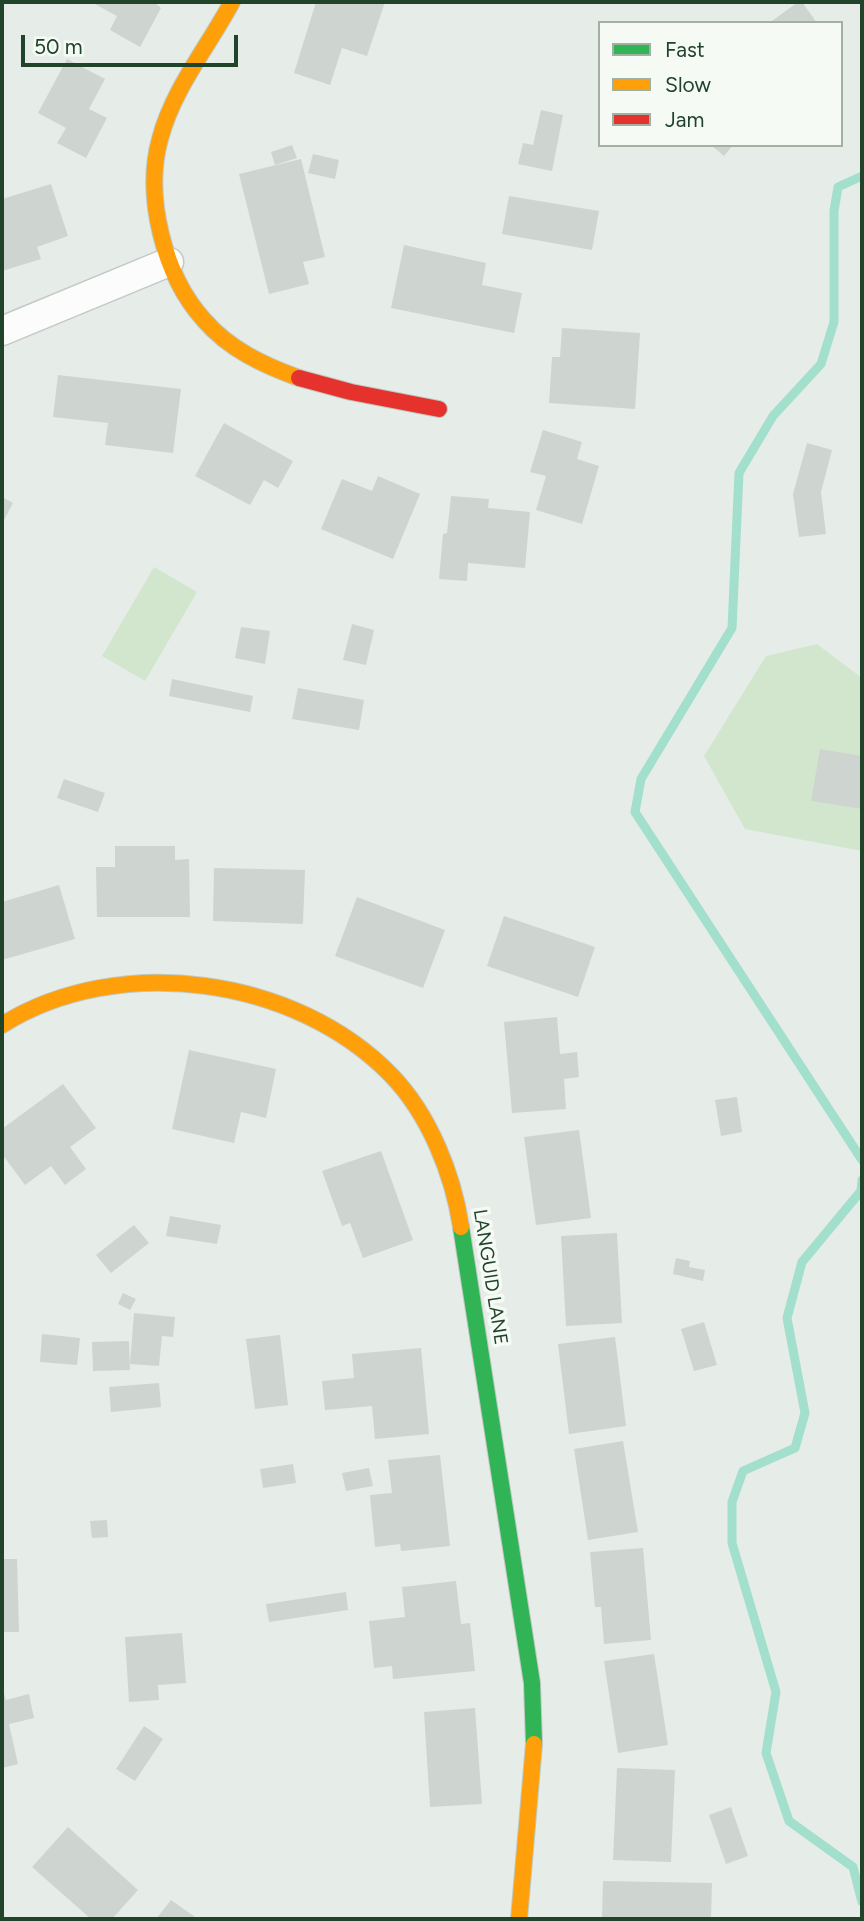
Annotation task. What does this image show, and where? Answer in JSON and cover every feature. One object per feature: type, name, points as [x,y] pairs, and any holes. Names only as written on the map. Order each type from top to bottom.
[{"type":"street","points":[[232,2],[216,35],[178,91],[159,140],[155,201],[169,262],[183,290],[207,323],[232,346],[262,366],[310,384],[439,409]]},
{"type":"street","points":[[2,331],[169,262]]},
{"type":"street","name":"LANGUID LANE","points":[[2,1025],[14,1017],[85,990],[167,982],[244,992],[318,1020],[377,1062],[422,1116],[443,1155],[458,1208],[532,1683],[534,1755],[519,1919]]},
{"type":"green space","points":[[154,567],[197,592],[145,681],[102,656]]},
{"type":"green space","points":[[817,644],[862,678],[862,851],[745,829],[704,756],[766,656]]},
{"type":"building","points":[[91,2],[154,2],[161,8],[140,47],[110,30],[117,16]]},
{"type":"building","points":[[316,2],[385,2],[367,56],[342,48],[330,85],[294,73]]},
{"type":"building","points":[[798,2],[802,2],[816,21],[772,21]]},
{"type":"building","points":[[67,59],[105,79],[89,109],[107,118],[86,158],[57,143],[66,128],[38,113]]},
{"type":"building","points":[[541,110],[563,115],[552,171],[518,164],[523,143],[533,145]]},
{"type":"building","points":[[292,145],[297,158],[275,165],[271,152]]},
{"type":"building","points":[[713,147],[731,147],[724,156]]},
{"type":"building","points":[[313,154],[339,160],[335,179],[308,173]]},
{"type":"building","points":[[301,159],[325,257],[303,262],[309,284],[269,294],[239,174]]},
{"type":"building","points":[[51,184],[68,236],[37,247],[41,259],[2,271],[2,199]]},
{"type":"building","points":[[509,196],[599,211],[592,250],[502,234]]},
{"type":"building","points":[[404,245],[486,263],[482,285],[522,293],[514,333],[391,308]]},
{"type":"building","points":[[562,328],[640,333],[635,409],[549,403],[552,357],[560,357]]},
{"type":"building","points":[[58,375],[181,389],[173,453],[105,445],[108,423],[53,417]]},
{"type":"building","points":[[224,423],[293,461],[278,488],[264,480],[250,505],[195,476]]},
{"type":"building","points":[[543,430],[582,442],[577,459],[599,466],[582,524],[536,510],[546,476],[530,472]]},
{"type":"building","points":[[807,443],[832,450],[821,492],[826,534],[799,537],[793,494]]},
{"type":"building","points":[[378,476],[420,494],[393,559],[321,529],[342,479],[372,491]]},
{"type":"building","points":[[451,496],[489,499],[488,508],[530,512],[525,568],[468,563],[467,581],[439,579],[443,534],[447,533]]},
{"type":"building","points":[[2,497],[13,503],[2,524]]},
{"type":"building","points":[[352,624],[374,630],[366,665],[343,660]]},
{"type":"building","points":[[241,627],[270,631],[265,664],[235,658]]},
{"type":"building","points":[[172,679],[253,696],[250,712],[169,696]]},
{"type":"building","points":[[298,688],[364,700],[359,730],[292,719]]},
{"type":"building","points":[[820,749],[862,756],[862,809],[811,801]]},
{"type":"building","points":[[64,779],[105,793],[98,812],[57,798]]},
{"type":"building","points":[[115,846],[175,846],[175,860],[189,859],[190,917],[97,917],[96,867],[115,867]]},
{"type":"building","points":[[214,868],[305,870],[303,924],[213,921]]},
{"type":"building","points":[[59,885],[75,939],[2,960],[2,902]]},
{"type":"building","points":[[357,897],[445,930],[423,988],[335,956]]},
{"type":"building","points":[[504,916],[595,947],[578,997],[487,966]]},
{"type":"building","points":[[557,1017],[560,1054],[577,1052],[579,1077],[564,1079],[566,1109],[512,1113],[504,1022]]},
{"type":"building","points":[[189,1050],[276,1069],[266,1118],[241,1112],[234,1143],[172,1129]]},
{"type":"building","points":[[63,1084],[96,1128],[70,1147],[86,1169],[65,1185],[51,1166],[25,1185],[2,1154],[2,1129]]},
{"type":"building","points":[[737,1097],[742,1132],[721,1136],[715,1100]]},
{"type":"building","points":[[579,1130],[591,1218],[536,1225],[524,1137]]},
{"type":"building","points":[[381,1151],[413,1240],[363,1258],[350,1223],[342,1226],[322,1171]]},
{"type":"building","points":[[170,1216],[221,1225],[217,1244],[166,1236]]},
{"type":"building","points":[[134,1225],[149,1243],[111,1273],[96,1255]]},
{"type":"building","points":[[617,1233],[622,1323],[566,1326],[561,1236]]},
{"type":"building","points":[[676,1258],[690,1261],[689,1267],[705,1270],[703,1281],[673,1274]]},
{"type":"building","points":[[123,1293],[136,1299],[130,1310],[118,1304]]},
{"type":"building","points":[[134,1313],[175,1317],[173,1337],[162,1336],[159,1366],[130,1364]]},
{"type":"building","points":[[704,1322],[717,1365],[694,1371],[681,1329]]},
{"type":"building","points":[[42,1334],[80,1338],[77,1365],[40,1362]]},
{"type":"building","points":[[280,1335],[288,1405],[255,1409],[246,1339]]},
{"type":"building","points":[[615,1337],[626,1426],[569,1434],[558,1344]]},
{"type":"building","points":[[129,1341],[130,1370],[93,1371],[92,1342]]},
{"type":"building","points":[[421,1348],[429,1434],[375,1439],[372,1406],[325,1410],[322,1381],[354,1378],[352,1354]]},
{"type":"building","points":[[159,1383],[161,1407],[111,1412],[109,1387]]},
{"type":"building","points":[[623,1441],[638,1532],[588,1540],[574,1449]]},
{"type":"building","points":[[440,1455],[450,1546],[401,1551],[400,1544],[375,1547],[370,1495],[392,1493],[388,1460]]},
{"type":"building","points":[[293,1464],[296,1483],[263,1488],[260,1469]]},
{"type":"building","points":[[369,1468],[373,1486],[346,1491],[342,1473]]},
{"type":"building","points":[[107,1520],[108,1537],[92,1538],[90,1521]]},
{"type":"building","points":[[643,1548],[651,1640],[604,1644],[601,1607],[595,1607],[590,1552]]},
{"type":"building","points":[[2,1559],[17,1559],[19,1632],[2,1632]]},
{"type":"building","points":[[456,1581],[461,1624],[470,1623],[475,1671],[393,1679],[392,1666],[374,1668],[369,1621],[405,1617],[402,1587]]},
{"type":"building","points":[[346,1592],[348,1610],[269,1622],[266,1604]]},
{"type":"building","points":[[182,1633],[186,1683],[158,1685],[159,1700],[129,1702],[125,1637]]},
{"type":"building","points":[[654,1654],[668,1745],[618,1753],[604,1661]]},
{"type":"building","points":[[2,1687],[6,1700],[29,1694],[34,1718],[9,1724],[18,1764],[2,1768]]},
{"type":"building","points":[[475,1708],[482,1804],[430,1807],[424,1712]]},
{"type":"building","points":[[144,1726],[163,1739],[135,1781],[116,1769]]},
{"type":"building","points":[[617,1768],[675,1770],[671,1862],[613,1860]]},
{"type":"building","points":[[731,1807],[748,1856],[726,1864],[709,1815]]},
{"type":"building","points":[[68,1827],[138,1890],[112,1919],[91,1919],[32,1867]]},
{"type":"building","points":[[603,1881],[712,1883],[711,1919],[602,1919]]},
{"type":"building","points":[[171,1900],[198,1919],[156,1919]]},
{"type":"waterway","points":[[862,176],[838,187],[834,211],[834,322],[821,364],[773,416],[739,473],[732,628],[641,779],[635,812],[862,1160]]},
{"type":"waterway","points":[[862,1180],[861,1191],[802,1262],[787,1318],[805,1413],[795,1448],[743,1471],[732,1502],[732,1543],[776,1692],[766,1753],[789,1821],[853,1867],[862,1902]]},
{"type":"traffic: fast","points":[[461,1227],[532,1683],[534,1744]]},
{"type":"traffic: slow","points":[[232,2],[182,86],[166,121],[156,161],[156,210],[168,258],[178,281],[204,320],[224,339],[247,355],[299,378]]},
{"type":"traffic: slow","points":[[2,1025],[48,1002],[99,988],[151,983],[205,986],[257,997],[307,1016],[352,1042],[391,1075],[405,1091],[428,1126],[437,1146],[452,1186],[461,1227]]},
{"type":"traffic: slow","points":[[519,1919],[534,1744]]},
{"type":"traffic: jam","points":[[299,378],[351,392],[439,409]]}]
